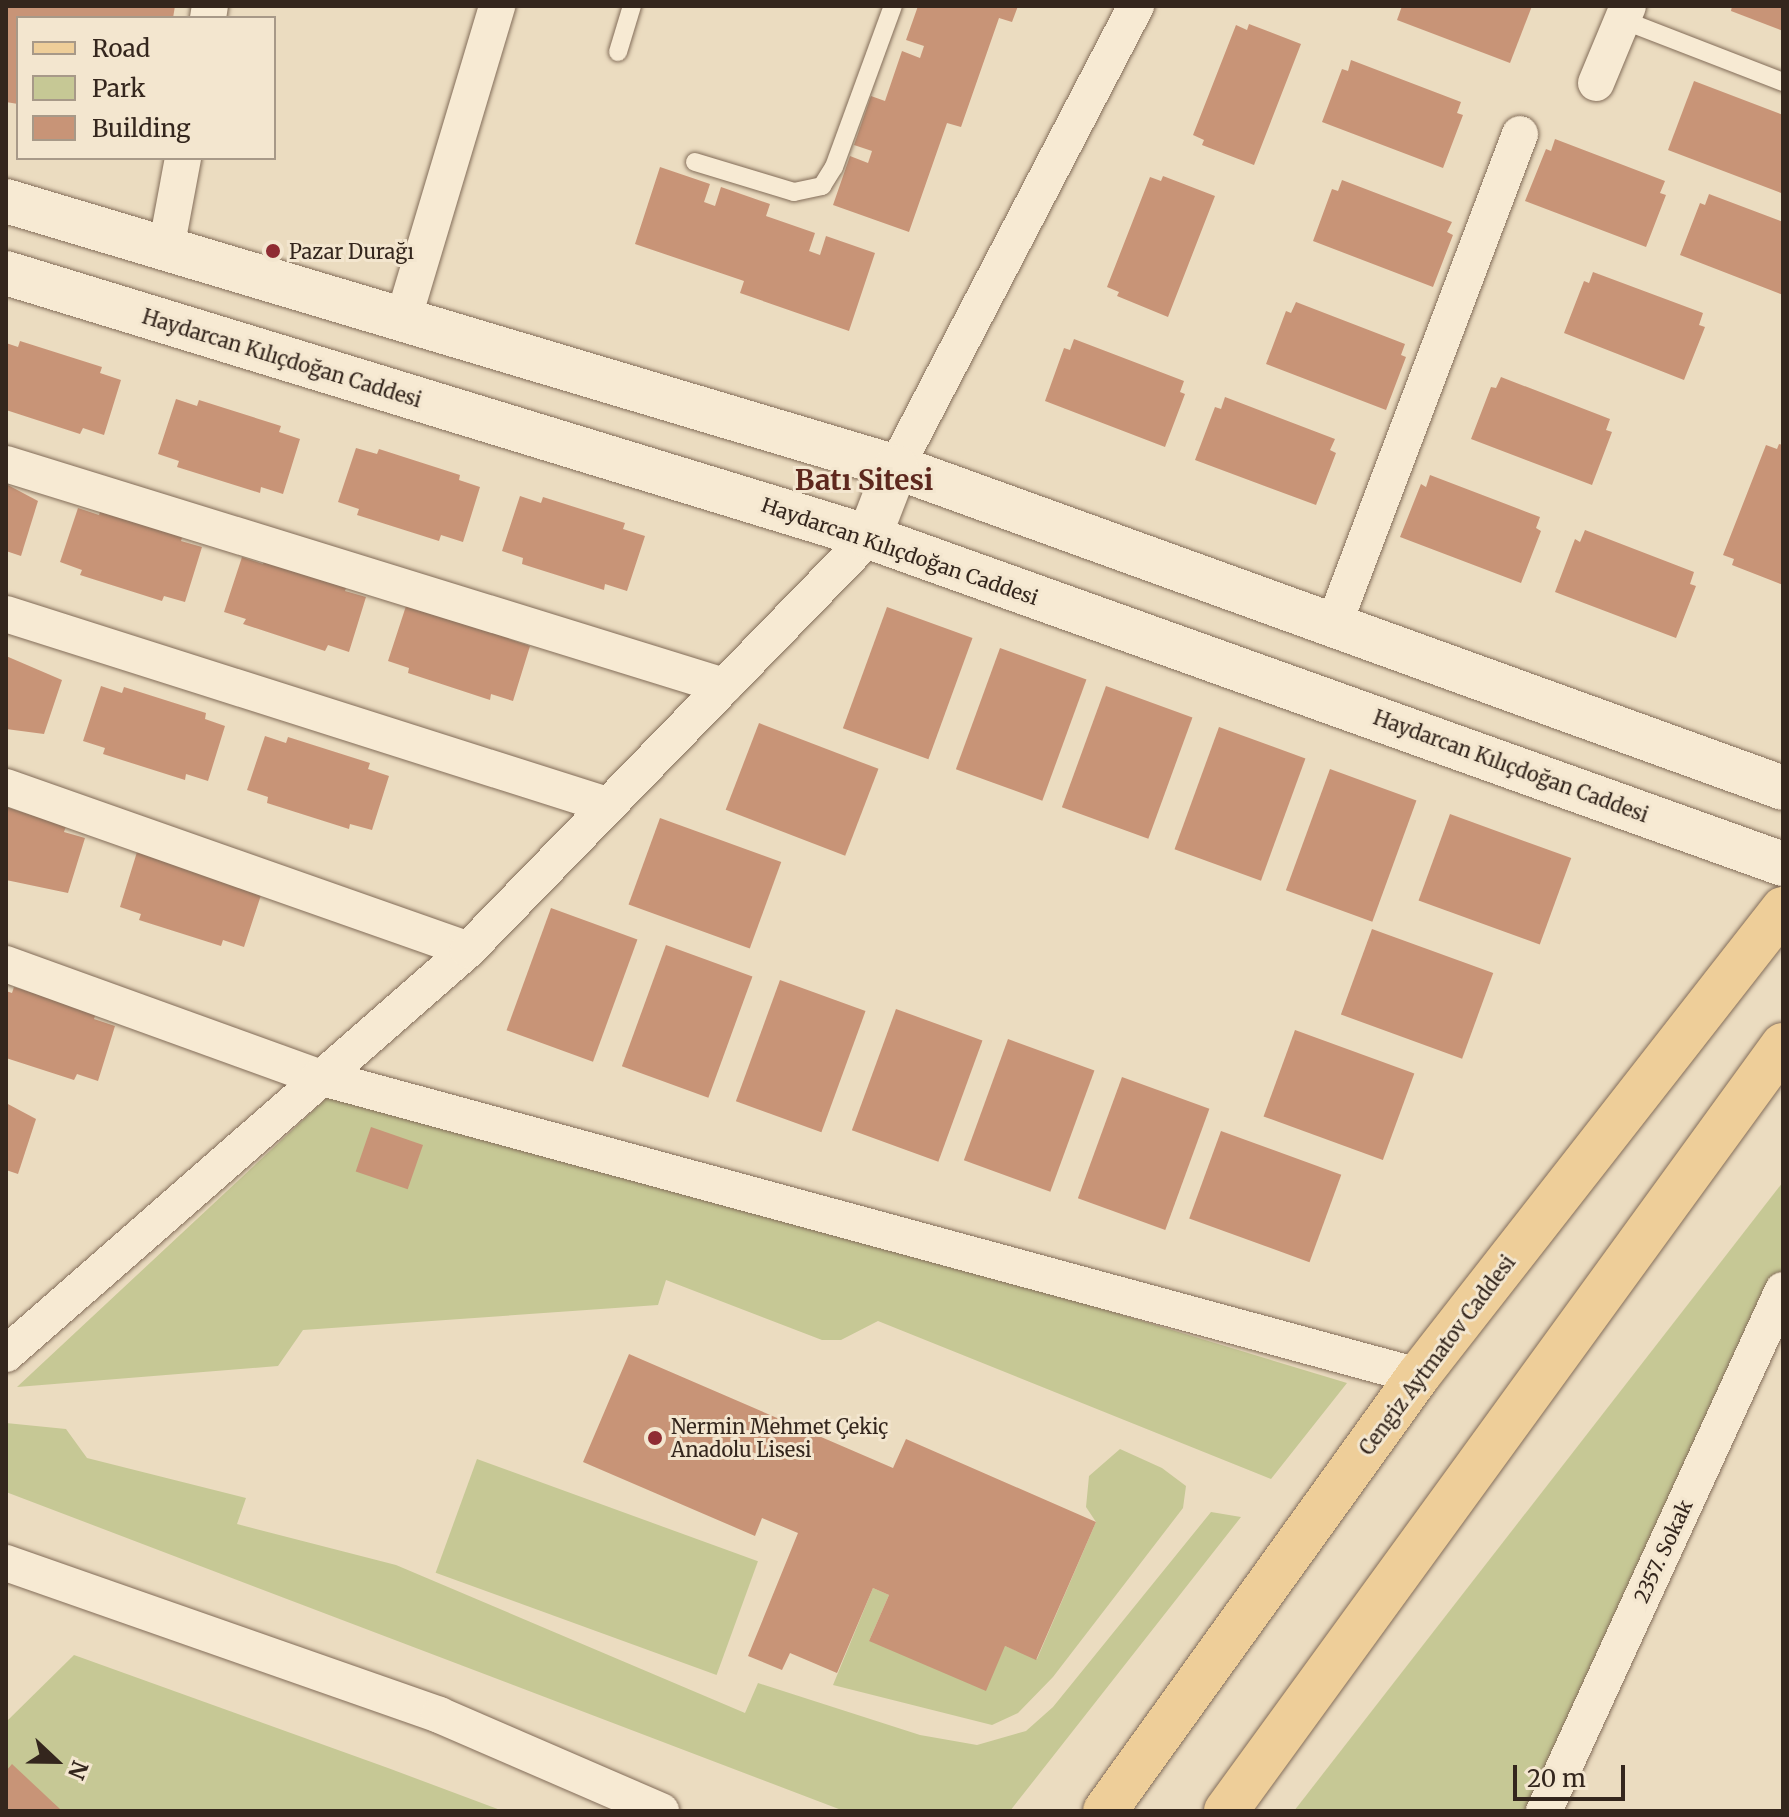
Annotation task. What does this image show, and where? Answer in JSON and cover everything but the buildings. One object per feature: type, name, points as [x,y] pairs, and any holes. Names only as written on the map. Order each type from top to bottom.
[{"type":"main road","points":[[6,201],[896,467],[1783,788]]},
{"type":"main road","name":"Haydarcan Kılıçdoğan Caddesi","points":[[6,273],[869,537],[1783,864]]},
{"type":"main road","points":[[869,537],[896,467]]},
{"type":"main road","name":"Cengiz Aytmatov Caddesi","points":[[1105,1811],[1418,1376],[1783,909]]},
{"type":"main road","points":[[1226,1811],[1783,1045]]},
{"type":"street","points":[[403,320],[497,6]]},
{"type":"street","points":[[896,467],[1136,6]]},
{"type":"street","points":[[1596,83],[1625,13]]},
{"type":"street","points":[[1334,624],[1520,134]]},
{"type":"street","points":[[166,249],[183,160]]},
{"type":"street","points":[[6,464],[724,686]]},
{"type":"street","points":[[6,1354],[319,1077],[468,950],[869,537]]},
{"type":"street","points":[[6,614],[607,805]]},
{"type":"street","points":[[6,787],[468,950]]},
{"type":"street","points":[[6,964],[319,1077],[1418,1376]]},
{"type":"street","name":"2357. Sokak","points":[[1544,1811],[1783,1290]]},
{"type":"street","points":[[6,1563],[439,1715],[661,1811]]},
{"type":"lane","points":[[618,52],[632,6]]},
{"type":"lane","points":[[695,162],[794,192],[822,186],[834,167],[893,6]]},
{"type":"lane","points":[[1625,13],[1783,82]]},
{"type":"green space","points":[[346,1080],[1347,1383],[1271,1479],[878,1321],[841,1340],[822,1340],[666,1280],[658,1305],[303,1330],[278,1366],[17,1387]]},
{"type":"green space","points":[[1783,1182],[1783,1276],[1537,1811],[1294,1811]]},
{"type":"green space","points":[[6,1423],[66,1429],[87,1458],[246,1498],[237,1524],[396,1565],[745,1713],[758,1683],[920,1735],[977,1745],[1026,1731],[1053,1707],[1211,1512],[1241,1517],[1010,1811],[844,1811],[6,1492]]},
{"type":"green space","points":[[1120,1449],[1162,1468],[1186,1486],[1183,1508],[1053,1677],[1018,1713],[992,1725],[833,1685],[873,1588],[889,1595],[869,1641],[1005,1646],[1037,1659],[1096,1522],[1086,1507],[1089,1476]]},
{"type":"green space","points":[[477,1459],[758,1561],[717,1675],[436,1573]]},
{"type":"green space","points":[[74,1655],[503,1811],[6,1811],[6,1722]]},
{"type":"place","name":"Pazar Durağı","points":[[273,251]]},
{"type":"place","name":"Nermin Mehmet Çekiç Anadolu Lisesi","points":[[655,1438]]},
{"type":"district","name":"Batı Sitesi","points":[[864,480]]}]
